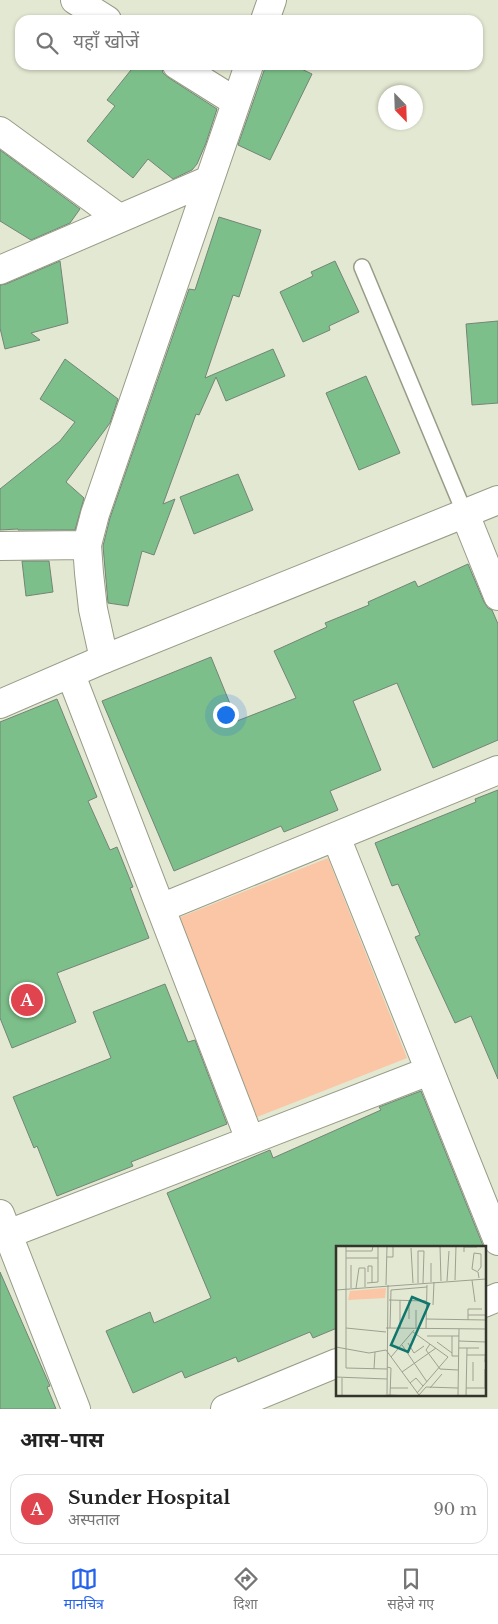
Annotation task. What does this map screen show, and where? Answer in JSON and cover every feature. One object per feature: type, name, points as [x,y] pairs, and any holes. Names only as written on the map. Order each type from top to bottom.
[{"type":"street","points":[[76,0],[99,15]]},
{"type":"street","points":[[267,15],[272,0]]},
{"type":"street","points":[[186,70],[236,102]]},
{"type":"street","points":[[104,659],[93,609],[87,545],[95,514],[247,70]]},
{"type":"street","points":[[0,132],[119,218]]},
{"type":"street","points":[[0,270],[209,180]]},
{"type":"street","points":[[0,704],[71,675],[104,659],[498,500]]},
{"type":"street","points":[[465,514],[498,596]]},
{"type":"street","points":[[0,546],[87,545]]},
{"type":"street","points":[[71,675],[250,1140]]},
{"type":"street","points":[[161,908],[498,770]]},
{"type":"street","points":[[336,837],[498,1241]]},
{"type":"street","points":[[76,1409],[4,1224],[250,1140],[429,1071]]},
{"type":"street","points":[[486,1302],[498,1297]]},
{"type":"street","points":[[225,1409],[336,1363]]},
{"type":"lane","points":[[362,267],[465,514]]},
{"type":"shaded area","points":[[328,858],[407,1058],[257,1117],[178,918]]},
{"type":"building","points":[[131,70],[162,70],[169,78],[217,109],[197,164],[192,170],[173,179],[148,159],[133,178],[87,141],[115,106],[107,100]]},
{"type":"building","points":[[264,70],[304,70],[312,74],[270,160],[238,145]]},
{"type":"building","points":[[0,150],[80,209],[70,223],[31,240],[0,221]]},
{"type":"building","points":[[219,217],[261,230],[239,297],[233,295],[205,378],[273,349],[285,376],[226,401],[216,377],[199,415],[196,414],[163,504],[175,499],[154,555],[142,551],[128,606],[108,603],[103,546],[110,518],[189,289],[195,290]]},
{"type":"building","points":[[60,261],[68,323],[31,333],[40,340],[5,349],[0,328],[0,285]]},
{"type":"building","points":[[335,261],[359,312],[329,326],[330,330],[303,342],[280,292],[313,276],[311,272]]},
{"type":"building","points":[[498,321],[498,403],[472,405],[466,324]]},
{"type":"building","points":[[65,359],[118,399],[110,423],[66,482],[84,498],[75,530],[0,530],[0,489],[60,441],[75,422],[40,399]]},
{"type":"building","points":[[366,376],[400,453],[359,470],[326,393]]},
{"type":"building","points":[[238,474],[253,510],[194,534],[180,497]]},
{"type":"building","points":[[22,561],[49,561],[53,592],[26,596]]},
{"type":"building","points":[[468,564],[484,602],[492,610],[498,624],[498,740],[433,768],[397,683],[353,701],[381,770],[330,791],[338,810],[284,832],[281,826],[174,871],[102,701],[211,657],[237,721],[296,698],[274,651],[327,627],[325,623],[369,605],[368,602],[415,581],[418,587]]},
{"type":"building","points":[[57,699],[97,797],[88,801],[110,850],[117,847],[133,887],[130,888],[149,938],[57,973],[76,1022],[12,1048],[0,1018],[0,722]]},
{"type":"building","points":[[498,790],[498,1079],[471,1016],[455,1023],[415,937],[420,935],[398,884],[392,886],[375,843],[476,802],[475,799]]},
{"type":"building","points":[[165,984],[188,1042],[195,1040],[227,1124],[131,1162],[133,1166],[57,1196],[37,1146],[34,1148],[13,1097],[111,1058],[93,1012]]},
{"type":"building","points":[[421,1091],[483,1246],[336,1246],[336,1328],[313,1338],[310,1332],[238,1362],[236,1357],[185,1378],[182,1371],[133,1393],[106,1331],[150,1312],[154,1323],[211,1298],[167,1193],[270,1150],[273,1158],[381,1110],[379,1107]]},
{"type":"building","points":[[0,1272],[50,1386],[47,1387],[56,1409],[0,1409]]},
{"type":"place","name":"Sunder Hospital","points":[[27,1000]]}]
